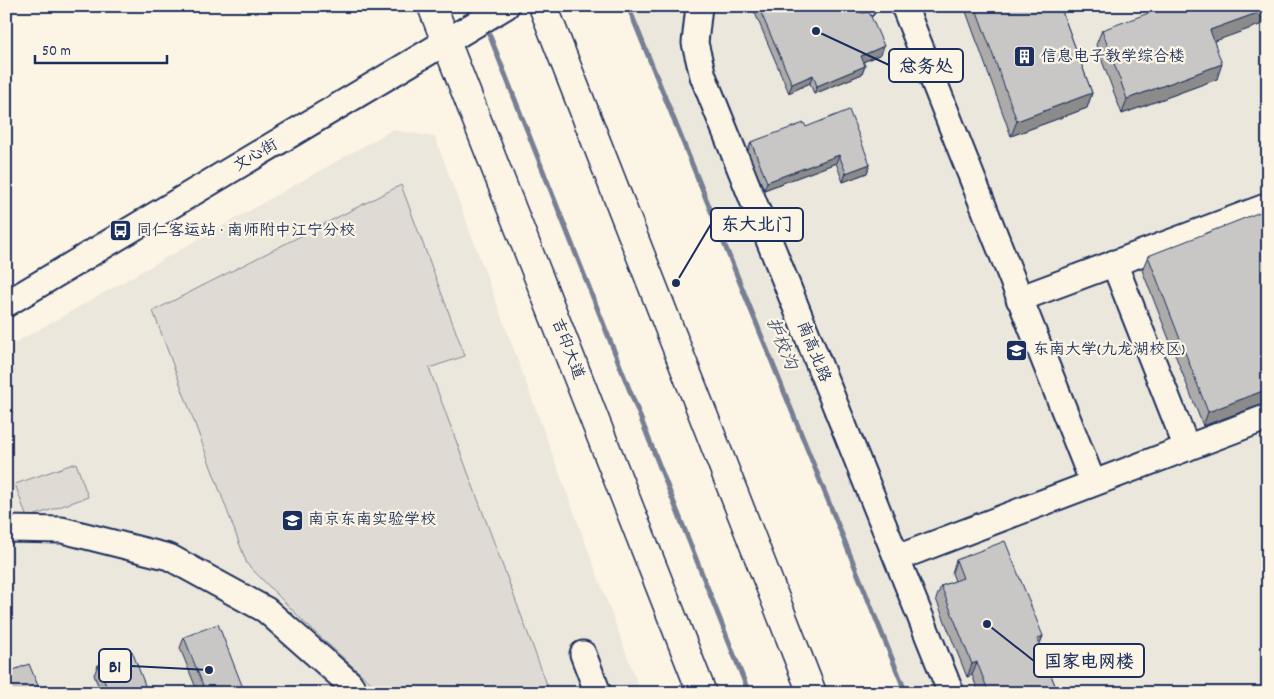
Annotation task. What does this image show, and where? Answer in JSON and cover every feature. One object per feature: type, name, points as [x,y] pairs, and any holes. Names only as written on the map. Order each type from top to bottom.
[{"type":"main road","name":"吉印大道","points":[[432,6],[702,693]]},
{"type":"main road","points":[[543,6],[812,693]]},
{"type":"street","name":"南高北路","points":[[699,6],[695,43],[703,76],[951,693]]},
{"type":"street","points":[[904,6],[1093,483]]},
{"type":"street","name":"文心街","points":[[6,304],[491,16]]},
{"type":"street","points":[[1020,298],[1268,206]]},
{"type":"street","points":[[1114,264],[1187,448]]},
{"type":"street","points":[[897,558],[1268,417]]},
{"type":"street","points":[[6,529],[62,530],[169,557],[266,610],[349,683],[356,693]]},
{"type":"street","points":[[583,654],[598,693]]},
{"type":"shaded area","name":"东南大学(九龙湖校区)","points":[[628,6],[1268,6],[1268,693],[903,693]]},
{"type":"shaded area","name":"南京东南实验学校","points":[[392,130],[435,137],[641,693],[6,693],[6,348]]},
{"type":"shaded area","points":[[401,185],[465,356],[429,368],[549,690],[542,693],[377,693],[372,684],[306,624],[247,564],[153,311]]},
{"type":"shaded area","points":[[76,463],[88,497],[27,518],[15,484]]},
{"type":"building","points":[[758,6],[852,6],[857,11],[869,12],[884,46],[861,56],[865,66],[817,86],[813,75],[792,84]]},
{"type":"building","name":"信息电子教学综合楼","points":[[975,6],[1060,6],[1092,93],[1017,121]]},
{"type":"building","name":"信息电子教学综合楼","points":[[1168,6],[1268,6],[1268,9],[1210,30],[1222,64],[1127,99],[1102,30]]},
{"type":"building","points":[[849,110],[870,164],[846,173],[839,155],[767,182],[751,142],[804,123],[806,127]]},
{"type":"building","points":[[1268,209],[1268,389],[1208,412],[1148,256]]},
{"type":"building","points":[[1005,541],[1043,636],[1037,639],[1058,693],[989,693],[977,662],[972,664],[941,586],[963,578],[956,560]]},
{"type":"building","points":[[218,624],[245,693],[206,693],[184,637]]},
{"type":"building","points":[[132,651],[148,693],[109,693],[98,665]]},
{"type":"building","points":[[29,664],[41,693],[6,693],[6,673]]},
{"type":"waterway","name":"护校沟","points":[[628,6],[906,693]]},
{"type":"waterway","points":[[486,26],[749,693]]},
{"type":"place","name":"总务处","points":[[816,31]]},
{"type":"place","name":"信息电子教学综合楼","points":[[1025,57]]},
{"type":"place","name":"同仁客运站 · 南师附中江宁分校","points":[[120,231]]},
{"type":"place","name":"东大北门","points":[[676,283]]},
{"type":"place","name":"东南大学(九龙湖校区)","points":[[1017,350]]},
{"type":"place","name":"南京东南实验学校","points":[[292,520]]},
{"type":"place","name":"国家电网楼","points":[[987,624]]},
{"type":"place","name":"B1","points":[[209,670]]}]
